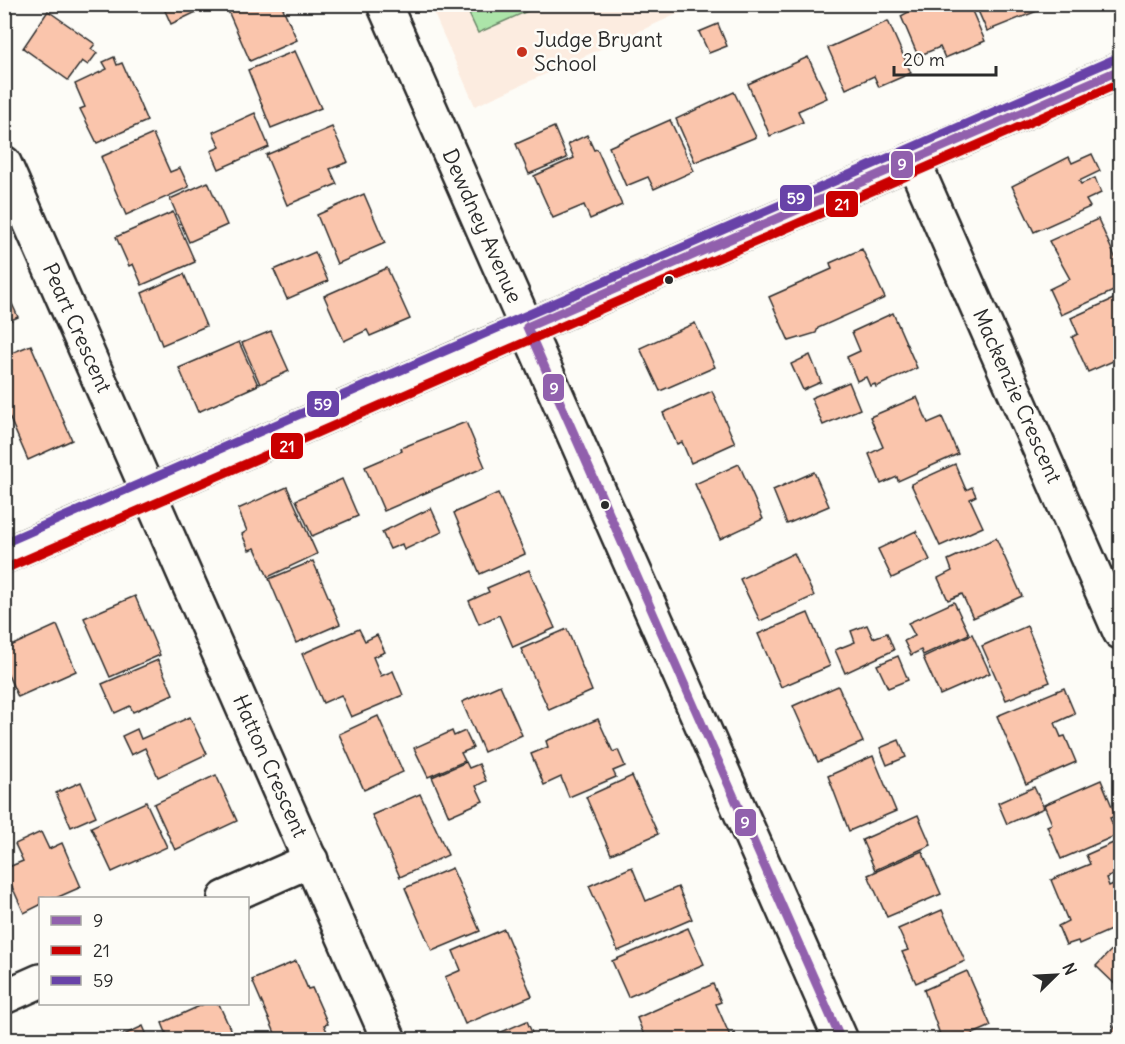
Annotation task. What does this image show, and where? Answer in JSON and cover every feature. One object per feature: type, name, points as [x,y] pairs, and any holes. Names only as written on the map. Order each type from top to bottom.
[{"type":"street","name":"Dewdney Avenue","points":[[384,4],[842,1040]]},
{"type":"street","points":[[4,556],[1120,70]]},
{"type":"street","name":"Mackenzie Crescent","points":[[913,160],[1120,632]]},
{"type":"street","name":"Peart Crescent","points":[[4,163],[149,493]]},
{"type":"street","name":"Hatton Crescent","points":[[149,493],[389,1040]]},
{"type":"street","points":[[227,897],[311,860]]},
{"type":"street","points":[[4,997],[39,981]]},
{"type":"shaded area","name":"Judge Bryant School","points":[[430,5],[697,5],[475,106]]},
{"type":"green space","points":[[465,5],[541,5],[478,33]]},
{"type":"building","points":[[162,4],[209,4],[209,6],[171,24]]},
{"type":"building","points":[[244,4],[281,4],[297,40],[250,61],[228,11]]},
{"type":"building","points":[[923,4],[969,4],[985,41],[945,58],[940,47],[918,56],[901,16]]},
{"type":"building","points":[[975,4],[1046,4],[1047,7],[987,31]]},
{"type":"building","points":[[48,11],[95,44],[91,49],[97,53],[88,65],[82,61],[68,80],[23,48]]},
{"type":"building","points":[[888,21],[911,73],[879,87],[874,76],[846,89],[828,48]]},
{"type":"building","points":[[718,24],[727,46],[709,53],[699,32]]},
{"type":"building","points":[[295,51],[321,108],[271,128],[248,70]]},
{"type":"building","points":[[114,57],[117,65],[122,63],[147,121],[97,143],[80,109],[85,107],[75,84],[107,69],[103,62]]},
{"type":"building","points":[[808,57],[827,98],[798,111],[803,122],[770,136],[748,84]]},
{"type":"building","points":[[734,92],[756,137],[695,162],[676,119]]},
{"type":"building","points":[[255,113],[269,147],[219,169],[211,151],[220,147],[213,132]]},
{"type":"building","points":[[670,120],[694,171],[654,189],[648,177],[626,186],[609,147]]},
{"type":"building","points":[[332,127],[348,162],[330,169],[337,184],[287,205],[266,155]]},
{"type":"building","points":[[554,127],[567,158],[529,174],[516,144]]},
{"type":"building","points":[[153,134],[170,172],[180,168],[189,187],[126,215],[101,157]]},
{"type":"building","points":[[587,135],[594,150],[597,149],[622,205],[590,219],[584,205],[553,218],[534,176],[574,158],[568,144]]},
{"type":"building","points":[[1092,154],[1100,171],[1079,181],[1081,184],[1095,178],[1101,193],[1086,200],[1090,207],[1034,232],[1012,186],[1069,157],[1072,163]]},
{"type":"building","points":[[208,182],[227,225],[189,242],[170,199]]},
{"type":"building","points":[[364,194],[385,243],[337,264],[317,215]]},
{"type":"building","points":[[173,212],[195,262],[142,285],[133,264],[129,266],[116,237]]},
{"type":"building","points":[[1098,219],[1120,268],[1120,288],[1061,315],[1049,289],[1070,279],[1049,241]]},
{"type":"building","points":[[862,249],[885,298],[818,328],[816,333],[789,341],[769,297],[832,269],[830,263]]},
{"type":"building","points":[[315,252],[328,281],[287,299],[274,270]]},
{"type":"building","points":[[387,268],[410,319],[370,336],[367,330],[344,341],[324,296]]},
{"type":"building","points":[[184,274],[206,326],[162,345],[142,293]]},
{"type":"building","points":[[4,286],[18,317],[4,323]]},
{"type":"building","points":[[1120,296],[1120,358],[1088,372],[1072,337],[1078,334],[1071,318]]},
{"type":"building","points":[[893,313],[917,368],[876,387],[875,384],[870,386],[866,377],[857,381],[847,357],[860,351],[852,332]]},
{"type":"building","points":[[695,323],[715,367],[660,391],[640,348]]},
{"type":"building","points":[[271,331],[289,371],[260,384],[242,343]]},
{"type":"building","points":[[239,342],[258,385],[198,412],[179,368]]},
{"type":"building","points":[[31,345],[72,440],[28,460],[4,405],[4,356]]},
{"type":"building","points":[[810,355],[821,382],[803,390],[791,364]]},
{"type":"building","points":[[849,382],[860,409],[823,425],[811,398]]},
{"type":"building","points":[[1120,382],[1120,399],[1114,385]]},
{"type":"building","points":[[712,391],[735,443],[691,463],[682,442],[677,444],[663,413]]},
{"type":"building","points":[[917,397],[928,423],[942,417],[958,454],[898,481],[897,477],[881,484],[869,454],[883,447],[870,417]]},
{"type":"building","points":[[466,422],[485,467],[384,511],[365,467],[402,451],[401,448]]},
{"type":"building","points":[[739,464],[763,519],[720,539],[695,484]]},
{"type":"building","points":[[955,464],[966,490],[972,487],[976,496],[970,499],[983,527],[940,546],[911,484]]},
{"type":"building","points":[[814,472],[829,506],[787,524],[773,490]]},
{"type":"building","points":[[342,479],[358,516],[312,536],[296,500]]},
{"type":"building","points":[[287,487],[317,554],[268,577],[255,548],[249,550],[242,534],[247,531],[238,509]]},
{"type":"building","points":[[498,493],[525,554],[480,574],[454,513]]},
{"type":"building","points":[[431,508],[442,532],[404,550],[402,544],[390,549],[382,532]]},
{"type":"building","points":[[916,531],[930,560],[892,578],[878,549]]},
{"type":"building","points":[[996,538],[1022,596],[973,618],[962,594],[948,600],[938,578],[952,571],[948,560]]},
{"type":"building","points":[[794,553],[814,596],[760,621],[740,579]]},
{"type":"building","points":[[313,561],[340,624],[296,643],[269,579]]},
{"type":"building","points":[[529,570],[555,628],[513,647],[499,615],[479,624],[469,601],[489,592],[487,588]]},
{"type":"building","points":[[135,596],[160,655],[110,677],[84,618]]},
{"type":"building","points":[[954,602],[969,634],[923,655],[921,650],[911,655],[904,641],[915,636],[908,623]]},
{"type":"building","points":[[808,613],[830,666],[781,687],[758,634]]},
{"type":"building","points":[[57,625],[76,671],[18,697],[4,666],[4,649]]},
{"type":"building","points":[[867,625],[873,638],[887,633],[894,650],[845,673],[835,650],[855,642],[851,631]]},
{"type":"building","points":[[1027,626],[1050,682],[1006,700],[982,646]]},
{"type":"building","points":[[359,629],[365,641],[377,635],[385,652],[373,657],[381,676],[393,671],[403,695],[351,717],[341,695],[323,703],[302,654]]},
{"type":"building","points":[[567,629],[592,691],[549,710],[521,649]]},
{"type":"building","points":[[972,634],[990,673],[940,695],[923,657]]},
{"type":"building","points":[[898,656],[908,680],[888,688],[877,665]]},
{"type":"building","points":[[158,660],[173,694],[133,712],[130,706],[115,713],[102,684]]},
{"type":"building","points":[[500,685],[522,735],[484,752],[462,702]]},
{"type":"building","points":[[838,686],[863,742],[818,762],[793,706]]},
{"type":"building","points":[[1064,688],[1075,714],[1055,723],[1061,737],[1065,736],[1076,762],[1026,784],[997,716]]},
{"type":"building","points":[[378,716],[403,772],[364,790],[339,734]]},
{"type":"building","points":[[190,717],[207,754],[158,777],[145,748],[131,755],[122,736],[137,729],[141,739]]},
{"type":"building","points":[[598,719],[613,752],[618,750],[625,766],[613,771],[616,777],[569,797],[561,777],[544,785],[531,754],[548,747],[546,741]]},
{"type":"building","points":[[452,731],[454,736],[465,731],[473,748],[461,753],[465,761],[428,777],[414,748]]},
{"type":"building","points":[[899,740],[906,757],[887,765],[880,748]]},
{"type":"building","points":[[873,756],[896,811],[849,831],[828,776]]},
{"type":"building","points":[[466,762],[469,768],[479,764],[486,781],[476,786],[483,801],[449,816],[432,777]]},
{"type":"building","points":[[216,775],[237,821],[175,850],[154,804]]},
{"type":"building","points":[[632,776],[658,834],[611,854],[586,797]]},
{"type":"building","points":[[1101,780],[1116,816],[1110,818],[1117,835],[1061,859],[1047,826],[1052,824],[1044,805]]},
{"type":"building","points":[[81,782],[96,816],[71,827],[56,793]]},
{"type":"building","points":[[1034,787],[1044,808],[1007,824],[998,803]]},
{"type":"building","points":[[420,794],[448,855],[400,877],[372,815]]},
{"type":"building","points":[[146,802],[167,847],[112,872],[91,827]]},
{"type":"building","points":[[918,815],[931,845],[875,870],[862,840]]},
{"type":"building","points":[[41,832],[49,849],[62,843],[81,887],[58,897],[39,897],[39,906],[24,913],[4,869],[23,861],[15,844]]},
{"type":"building","points":[[1120,840],[1120,872],[1106,878],[1109,886],[1120,881],[1120,926],[1079,944],[1078,941],[1066,945],[1058,926],[1068,921],[1051,880],[1090,864],[1086,855]]},
{"type":"building","points":[[922,851],[941,894],[887,917],[868,875]]},
{"type":"building","points":[[632,867],[646,901],[678,887],[692,919],[618,951],[589,886]]},
{"type":"building","points":[[452,868],[480,931],[432,951],[405,888]]},
{"type":"building","points":[[942,910],[965,961],[916,983],[902,952],[908,950],[898,929]]},
{"type":"building","points":[[688,928],[704,964],[628,997],[612,961]]},
{"type":"building","points":[[504,929],[532,996],[465,1024],[445,977],[461,970],[453,951]]},
{"type":"building","points":[[1120,941],[1120,989],[1096,966]]},
{"type":"building","points":[[296,961],[308,989],[312,988],[328,1024],[324,1025],[331,1040],[278,1040],[252,980]]},
{"type":"building","points":[[967,971],[991,1026],[959,1040],[942,1040],[924,990]]},
{"type":"building","points":[[713,984],[721,1002],[716,1004],[730,1036],[735,1033],[737,1040],[646,1040],[637,1018]]},
{"type":"building","points":[[202,1005],[219,1005],[235,1040],[169,1040],[162,1023]]},
{"type":"building","points":[[1120,1017],[1120,1040],[1108,1040]]},
{"type":"building","points":[[527,1021],[535,1040],[483,1040]]},
{"type":"building","points":[[143,1026],[149,1040],[113,1040]]},
{"type":"transit line","name":"59","points":[[4,543],[1115,59]]},
{"type":"transit line","name":"9","points":[[841,1040],[527,327],[1120,70]]},
{"type":"transit line","name":"21","points":[[9,567],[1120,83]]},
{"type":"place","name":"Judge Bryant School","points":[[522,52]]}]
